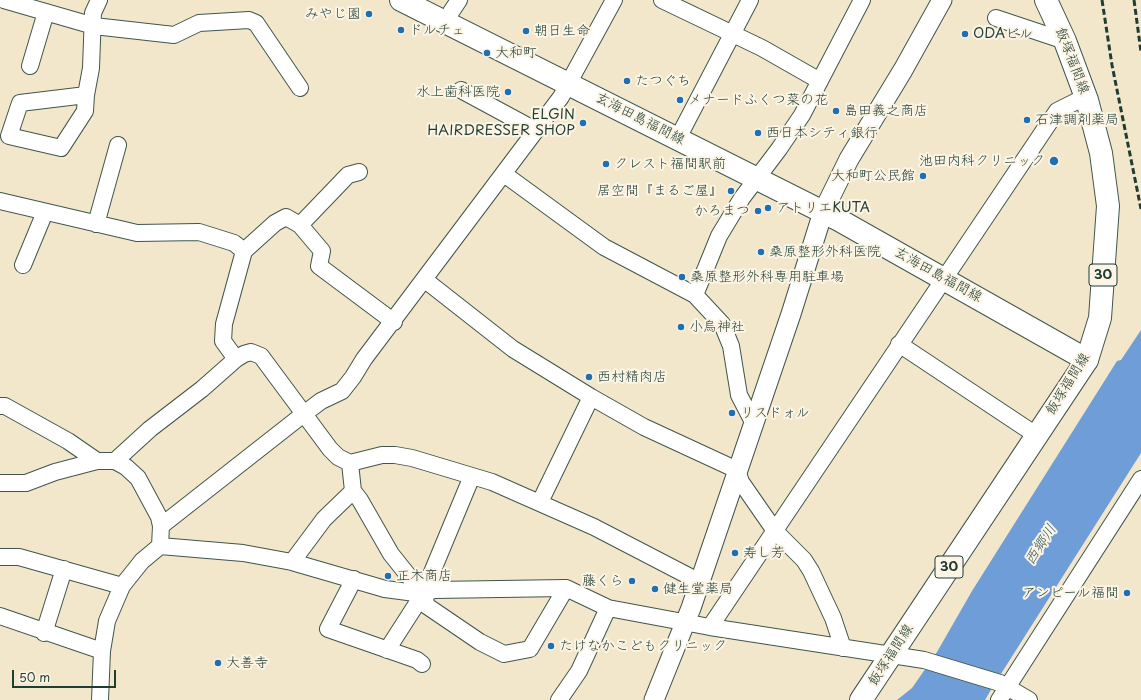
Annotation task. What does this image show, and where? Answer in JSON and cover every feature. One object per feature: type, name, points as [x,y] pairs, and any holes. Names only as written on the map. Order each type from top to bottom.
[{"type":"main road","name":"玄海田島福間線","points":[[401,0],[824,212],[944,278],[1087,360]]},
{"type":"main road","name":"飯塚福間線","points":[[861,700],[1087,360],[1100,318],[1108,206],[1101,153],[1087,100],[1065,41],[1046,0]]},
{"type":"street","points":[[4,0],[50,8],[94,26],[174,35],[198,23],[248,20],[256,23],[300,88]]},
{"type":"street","points":[[86,95],[20,103],[9,136],[61,148],[85,111],[86,95],[91,68],[94,26],[93,13],[99,0]]},
{"type":"street","points":[[446,22],[450,12],[460,0]]},
{"type":"street","points":[[161,526],[321,401],[342,391],[561,97],[614,0]]},
{"type":"street","points":[[662,0],[762,48],[820,81]]},
{"type":"street","points":[[678,138],[750,0]]},
{"type":"street","points":[[695,296],[719,236],[756,178],[764,170],[791,132],[820,81],[862,0]]},
{"type":"street","points":[[654,700],[700,582],[824,212],[849,159],[903,70],[942,0]]},
{"type":"street","points":[[30,66],[50,8]]},
{"type":"street","points":[[996,18],[1065,41]]},
{"type":"street","points":[[461,90],[535,130]]},
{"type":"street","points":[[710,627],[1057,111],[1075,102],[1087,100]]},
{"type":"street","points":[[96,224],[118,145]]},
{"type":"street","points":[[300,225],[348,175],[359,172]]},
{"type":"street","points":[[504,174],[604,247],[695,296],[722,324],[731,346],[739,395],[753,422]]},
{"type":"street","points":[[0,201],[137,233],[198,232],[234,243],[244,251]]},
{"type":"street","points":[[22,266],[45,212]]},
{"type":"street","points":[[236,359],[225,346],[223,341],[224,324],[244,251],[275,223],[286,217],[300,225],[322,251],[319,266],[394,322]]},
{"type":"street","points":[[425,280],[513,349],[591,397],[644,427],[737,470],[741,482],[775,530],[804,560],[811,571],[833,618],[843,648]]},
{"type":"street","points":[[899,344],[1036,435]]},
{"type":"street","points":[[115,461],[150,429],[202,389],[236,359],[251,352],[260,356],[305,413],[330,449],[338,457],[350,464],[382,455],[395,455],[492,482],[540,502],[630,545],[700,582]]},
{"type":"street","points":[[540,502],[591,397]]},
{"type":"street","points":[[0,406],[5,406],[68,441],[97,461]]},
{"type":"street","points":[[0,483],[26,483],[55,472],[97,461],[115,461],[126,467],[138,478],[159,517],[161,526],[160,546]]},
{"type":"street","points":[[350,464],[353,491],[360,500],[391,554],[423,594],[427,606],[480,642],[504,654],[530,649],[566,588]]},
{"type":"street","points":[[387,650],[423,594],[472,476]]},
{"type":"street","points":[[1000,700],[1004,685],[1141,479]]},
{"type":"street","points":[[292,562],[324,519],[353,491]]},
{"type":"street","points":[[100,700],[102,651],[107,622],[122,586],[142,561],[160,546],[243,553],[292,562],[385,589],[423,594],[434,590],[566,588],[608,608],[686,621],[710,627],[924,660],[1004,685],[1029,700]]},
{"type":"street","points":[[1,560],[19,557],[122,586]]},
{"type":"street","points":[[44,633],[64,569]]},
{"type":"street","points":[[354,579],[328,629],[417,660],[422,664]]},
{"type":"street","points":[[559,700],[579,671],[608,608]]},
{"type":"street","points":[[0,616],[44,633],[102,651]]},
{"type":"water","name":"西郷川","points":[[1141,330],[1141,453],[985,700],[897,700],[912,688],[937,652],[972,591],[1117,361],[1121,360]]},
{"type":"railway","points":[[1102,0],[1112,65],[1141,209]]},
{"type":"railway","points":[[1134,0],[1141,52]]},
{"type":"place","name":"みやじ園","points":[[369,14]]},
{"type":"place","name":"ドルチェ","points":[[401,30]]},
{"type":"place","name":"朝日生命","points":[[526,31]]},
{"type":"place","name":"ODAビル","points":[[965,34]]},
{"type":"place","name":"大和町","points":[[487,53]]},
{"type":"place","name":"たつぐち","points":[[627,81]]},
{"type":"place","name":"水上歯科医院","points":[[508,92]]},
{"type":"place","name":"メナードふくつ菜の花","points":[[680,100]]},
{"type":"place","name":"島田義之商店","points":[[836,111]]},
{"type":"place","name":"石津調剤薬局","points":[[1027,120]]},
{"type":"place","name":"ELGIN HAIRDRESSER SHOP","points":[[583,123]]},
{"type":"place","name":"西日本シティ銀行","points":[[758,133]]},
{"type":"place","name":"池田内科クリニック","points":[[1054,161]]},
{"type":"place","name":"クレスト福間駅前","points":[[606,164]]},
{"type":"place","name":"大和町公民館","points":[[923,176]]},
{"type":"place","name":"居空間『まるご屋』","points":[[731,191]]},
{"type":"place","name":"アトリエKUTA","points":[[768,208]]},
{"type":"place","name":"かろまつ","points":[[758,211]]},
{"type":"place","name":"桑原整形外科医院","points":[[761,252]]},
{"type":"place","name":"桑原整形外科専用駐車場","points":[[682,277]]},
{"type":"place","name":"小烏神社","points":[[681,327]]},
{"type":"place","name":"西村精肉店","points":[[589,377]]},
{"type":"place","name":"リスドォル","points":[[732,413]]},
{"type":"place","name":"寿し芳","points":[[735,553]]},
{"type":"place","name":"正木商店","points":[[388,576]]},
{"type":"place","name":"藤くら","points":[[632,581]]},
{"type":"place","name":"健生堂薬局","points":[[655,589]]},
{"type":"place","name":"アンピール福間","points":[[1127,593]]},
{"type":"place","name":"たけなかこどもクリニック","points":[[551,646]]},
{"type":"place","name":"大善寺","points":[[218,663]]}]
